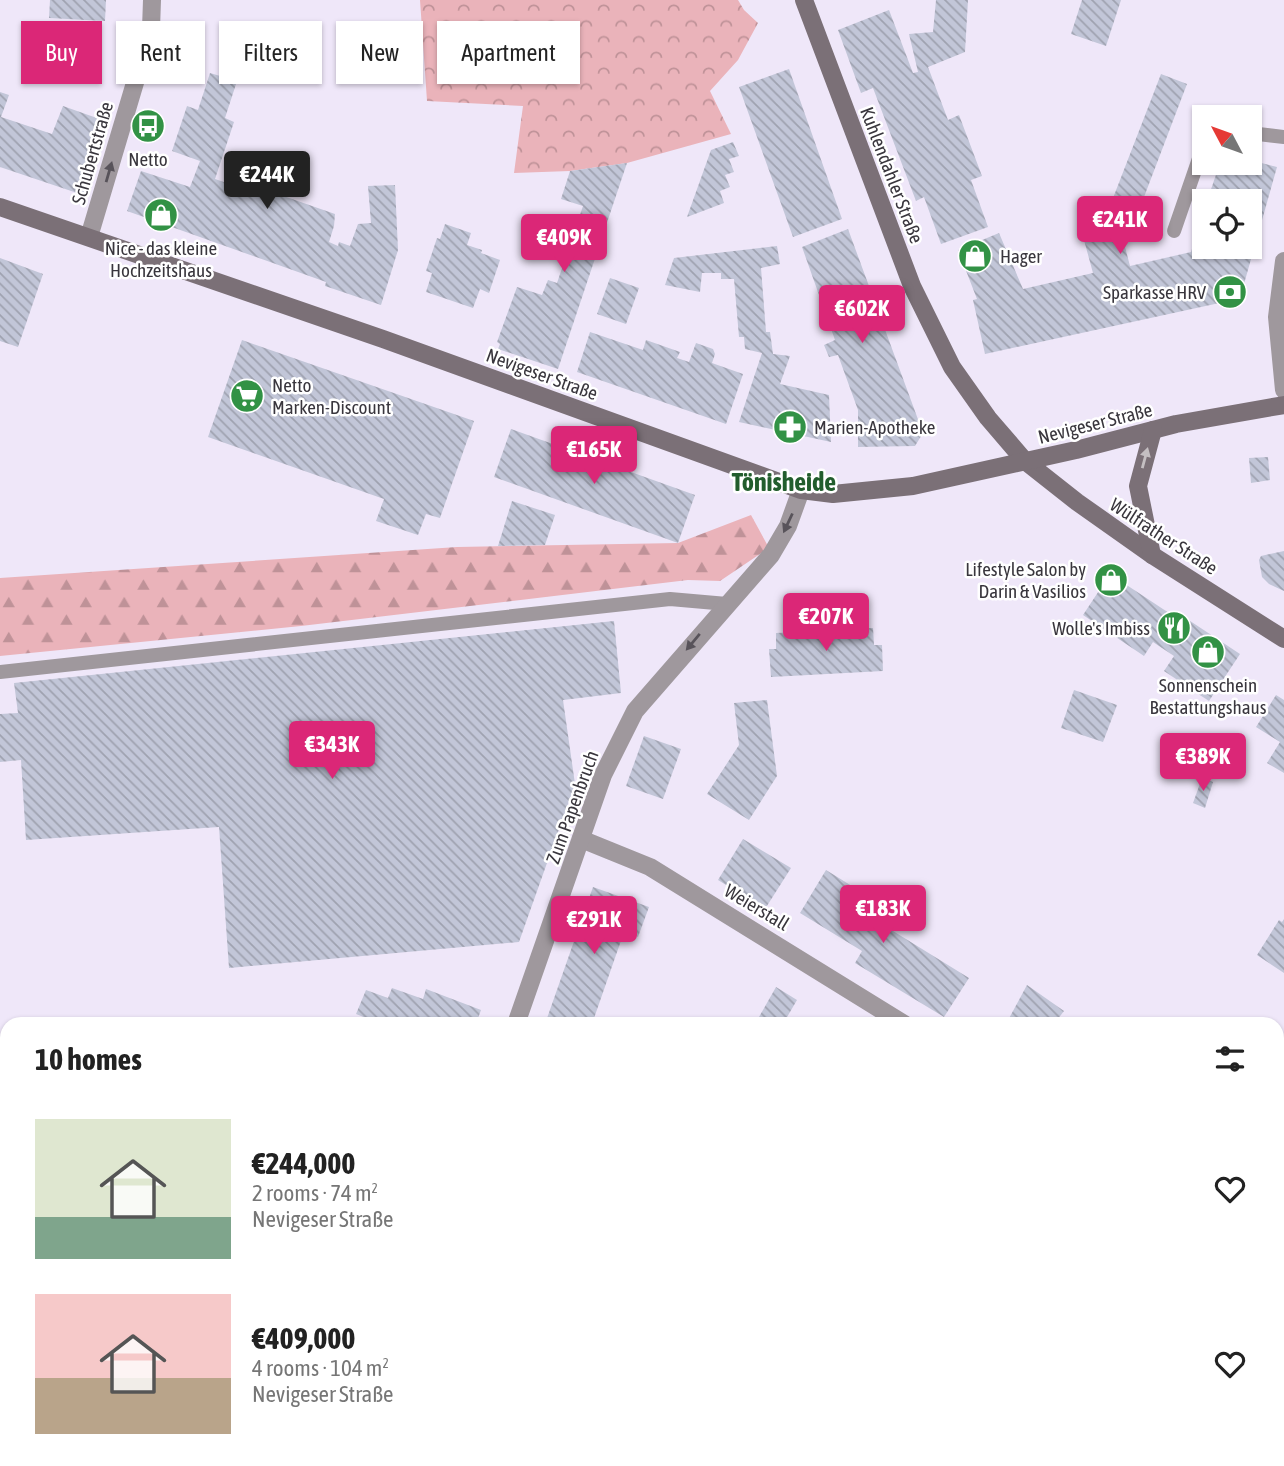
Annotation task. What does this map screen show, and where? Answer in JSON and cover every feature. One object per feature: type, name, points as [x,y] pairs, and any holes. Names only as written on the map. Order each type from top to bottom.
[{"type":"main road","name":"Kuhlendahler Straße","points":[[804,0],[912,286],[952,367],[988,418],[1025,461]]},
{"type":"main road","name":"Nevigeser Straße","points":[[0,207],[383,339],[801,490],[833,494],[913,485],[1153,430],[1284,405]]},
{"type":"main road","points":[[1152,555],[1138,486],[1153,430]]},
{"type":"main road","name":"Wülfrather Straße","points":[[1025,461],[1152,555],[1284,639]]},
{"type":"street","name":"Schubertstraße","points":[[89,237],[151,29],[152,0]]},
{"type":"street","points":[[1284,261],[1277,317],[1284,390]]},
{"type":"street","name":"Zum Papenbruch","points":[[518,1017],[603,775],[635,711],[771,555],[788,526],[801,490]]},
{"type":"street","name":"Weierstall","points":[[581,839],[650,867],[893,1017]]},
{"type":"lane","points":[[1262,134],[1284,136]]},
{"type":"lane","points":[[1174,231],[1193,175]]},
{"type":"lane","points":[[0,673],[670,599],[727,604]]},
{"type":"green space","points":[[420,0],[738,0],[758,23],[738,60],[710,91],[731,134],[627,163],[570,171],[514,173],[523,106],[427,101]]},
{"type":"green space","points":[[751,515],[769,548],[720,581],[688,580],[301,626],[0,656],[0,578],[457,547],[678,543]]},
{"type":"building","points":[[50,0],[106,0],[105,21],[49,18]]},
{"type":"building","points":[[936,0],[968,0],[965,52],[928,67],[948,120],[959,115],[982,176],[971,180],[988,227],[941,244],[924,197],[916,201],[873,88],[861,93],[838,30],[889,10],[913,73],[918,72],[909,34],[933,32]]},
{"type":"building","points":[[1082,0],[1121,0],[1106,46],[1071,34]]},
{"type":"building","points":[[789,69],[842,219],[793,237],[739,87]]},
{"type":"building","points":[[210,73],[219,76],[219,84],[236,84],[225,118],[234,122],[215,179],[250,191],[252,185],[335,214],[329,242],[338,246],[339,242],[350,246],[358,224],[371,223],[368,186],[395,185],[398,250],[381,305],[325,286],[326,282],[127,211],[141,171],[190,187],[200,161],[172,151],[187,106],[198,110]]},
{"type":"building","points":[[1161,74],[1187,84],[1125,247],[1130,266],[1191,252],[1192,249],[1192,259],[1251,259],[1244,284],[1247,297],[985,354],[973,300],[977,299],[958,250],[999,233],[1023,289],[1093,273],[1078,218],[1108,211]]},
{"type":"building","points":[[0,92],[9,95],[1,117],[52,134],[63,106],[108,122],[83,195],[0,167]]},
{"type":"building","points":[[733,142],[739,156],[729,159],[734,172],[725,175],[730,187],[720,191],[724,203],[687,217],[711,150]]},
{"type":"building","points":[[627,163],[558,369],[498,349],[500,344],[497,342],[517,287],[542,295],[548,280],[557,283],[583,206],[561,199],[570,171]]},
{"type":"building","points":[[1262,163],[1277,167],[1262,220],[1262,189],[1211,189],[1216,175],[1262,175]]},
{"type":"building","points":[[445,224],[471,233],[467,245],[500,260],[489,293],[480,289],[473,308],[426,292],[432,273],[426,271],[437,238],[440,239]]},
{"type":"building","points":[[848,229],[923,433],[915,446],[858,447],[858,410],[838,355],[829,357],[824,345],[835,340],[802,247]]},
{"type":"building","points":[[777,246],[780,264],[761,268],[766,332],[770,332],[773,354],[790,356],[780,384],[829,395],[831,442],[739,422],[762,353],[745,349],[744,337],[739,337],[734,279],[721,279],[721,273],[702,273],[700,292],[665,285],[674,258]]},
{"type":"building","points":[[0,258],[43,274],[18,347],[0,341]]},
{"type":"building","points":[[610,278],[639,288],[626,324],[597,314]]},
{"type":"building","points":[[590,332],[643,350],[646,340],[680,352],[677,358],[689,362],[696,343],[713,349],[715,354],[712,363],[743,374],[726,424],[577,372]]},
{"type":"building","points":[[242,340],[474,421],[440,518],[426,514],[418,535],[376,521],[384,499],[208,437]]},
{"type":"building","points":[[511,429],[695,495],[678,543],[494,477]]},
{"type":"building","points":[[1268,457],[1270,480],[1251,483],[1249,458]]},
{"type":"building","points":[[512,501],[555,515],[545,545],[498,546]]},
{"type":"building","points":[[1284,551],[1284,591],[1269,584],[1262,577],[1259,560],[1261,556]]},
{"type":"building","points":[[1110,574],[1172,615],[1175,611],[1240,654],[1209,701],[1164,671],[1174,656],[1153,642],[1144,656],[1083,615]]},
{"type":"building","points":[[614,621],[621,693],[563,700],[575,784],[519,942],[229,968],[219,827],[26,840],[21,760],[0,762],[0,714],[18,713],[14,683]]},
{"type":"building","points":[[873,628],[874,645],[882,645],[883,671],[771,677],[769,649],[776,649],[776,633]]},
{"type":"building","points":[[1074,690],[1117,705],[1103,742],[1061,728]]},
{"type":"building","points":[[1276,695],[1284,700],[1284,773],[1267,763],[1280,742],[1256,727]]},
{"type":"building","points":[[767,700],[777,776],[749,820],[707,794],[739,745],[734,703]]},
{"type":"building","points":[[644,736],[681,749],[663,799],[626,786]]},
{"type":"building","points":[[1202,778],[1213,782],[1205,808],[1193,803]]},
{"type":"building","points":[[743,839],[791,868],[765,909],[718,880]]},
{"type":"building","points":[[826,870],[889,909],[880,923],[969,978],[944,1017],[855,963],[862,951],[800,913]]},
{"type":"building","points":[[593,887],[649,907],[638,937],[624,932],[594,1017],[547,1017]]},
{"type":"building","points":[[1284,919],[1284,973],[1257,955],[1279,920],[1282,922]]},
{"type":"building","points":[[1027,985],[1064,1011],[1059,1017],[1010,1017]]},
{"type":"building","points":[[776,987],[797,1000],[787,1017],[759,1017]]},
{"type":"building","points":[[392,988],[423,999],[426,989],[481,1010],[478,1017],[364,1017],[356,1014],[366,990],[388,998]]},
{"type":"place","name":"Netto","points":[[148,126]]},
{"type":"place","name":"Nice - das kleine Hochzeitshaus","points":[[161,215]]},
{"type":"place","name":"Hager","points":[[975,256]]},
{"type":"place","name":"Sparkasse HRV","points":[[1230,292]]},
{"type":"place","name":"Netto Marken-Discount","points":[[247,396]]},
{"type":"place","name":"Marien-Apotheke","points":[[790,427]]},
{"type":"place","name":"Lifestyle Salon by Darin & Vasilios","points":[[1111,580]]},
{"type":"place","name":"Wolle's Imbiss","points":[[1174,628]]},
{"type":"place","name":"Sonnenschein Bestattungshaus","points":[[1208,652]]},
{"type":"district","name":"Tönisheide","points":[[784,482]]}]
